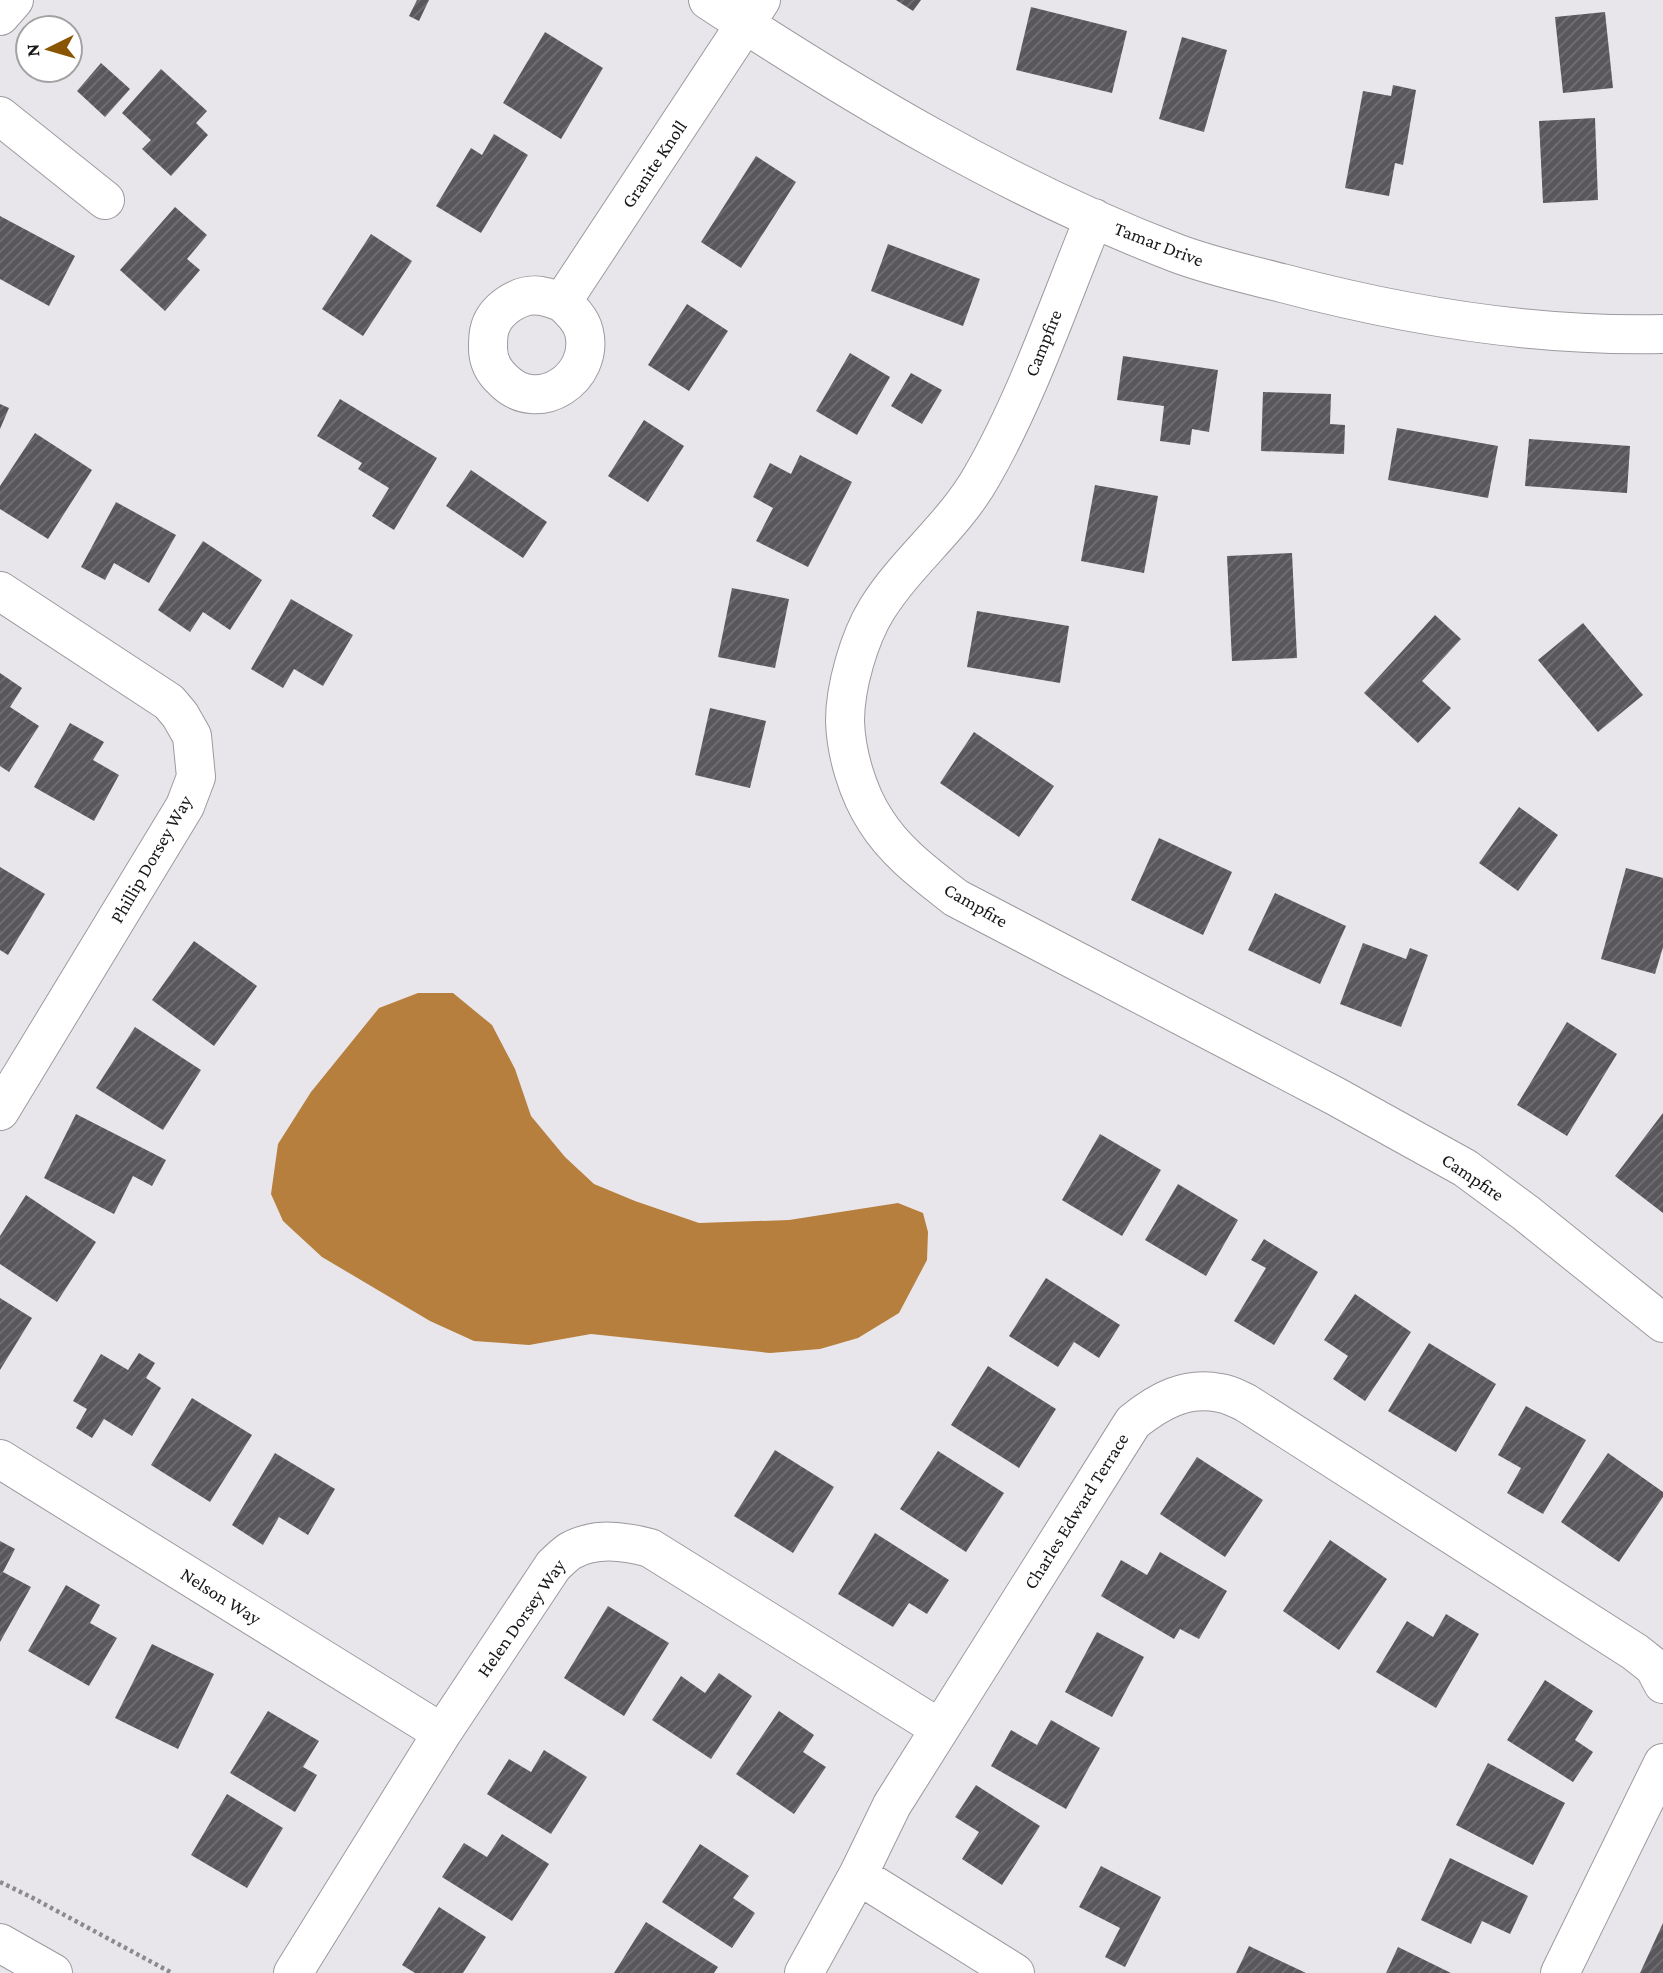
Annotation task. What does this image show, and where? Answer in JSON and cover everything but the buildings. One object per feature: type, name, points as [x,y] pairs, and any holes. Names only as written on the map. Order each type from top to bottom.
[{"type":"street","points":[[0,16],[14,0]]},
{"type":"street","name":"Tamar Drive","points":[[708,0],[753,12],[900,120],[997,173],[1178,253],[1339,298],[1448,320],[1549,331],[1663,334]]},
{"type":"street","name":"Granite Knoll","points":[[562,302],[753,12]]},
{"type":"street","points":[[0,116],[104,200]]},
{"type":"street","name":"Campfire","points":[[1094,218],[1009,424],[981,478],[948,524],[905,571],[876,610],[861,643],[849,683],[845,720],[849,753],[859,787],[875,820],[891,842],[957,898],[1335,1096],[1465,1168],[1662,1318]]},
{"type":"street","name":"Phillip Dorsey Way","points":[[0,591],[169,702],[192,736],[195,777],[185,806],[0,1111]]},
{"type":"street","name":"Charles Edward Terrace","points":[[804,1973],[858,1875],[892,1805],[1133,1422],[1152,1406],[1174,1395],[1199,1391],[1222,1393],[1246,1403],[1635,1652],[1654,1667],[1663,1684]]},
{"type":"street","name":"Nelson Way","points":[[0,1459],[442,1733]]},
{"type":"street","name":"Helen Dorsey Way","points":[[293,1973],[442,1733],[553,1566],[569,1552],[586,1545],[626,1541],[650,1548],[939,1728]]},
{"type":"street","points":[[1560,1973],[1663,1763]]},
{"type":"street","points":[[858,1875],[1015,1973]]},
{"type":"street","points":[[0,1943],[53,1973]]},
{"type":"path","points":[[0,1882],[172,1973]]},
{"type":"shaded area","points":[[418,993],[453,993],[492,1025],[515,1069],[531,1116],[565,1157],[594,1184],[699,1223],[789,1220],[898,1203],[923,1213],[928,1232],[927,1260],[899,1313],[858,1338],[820,1349],[770,1353],[591,1334],[529,1345],[474,1341],[430,1321],[322,1257],[283,1221],[271,1194],[278,1144],[311,1092],[379,1008]]}]
